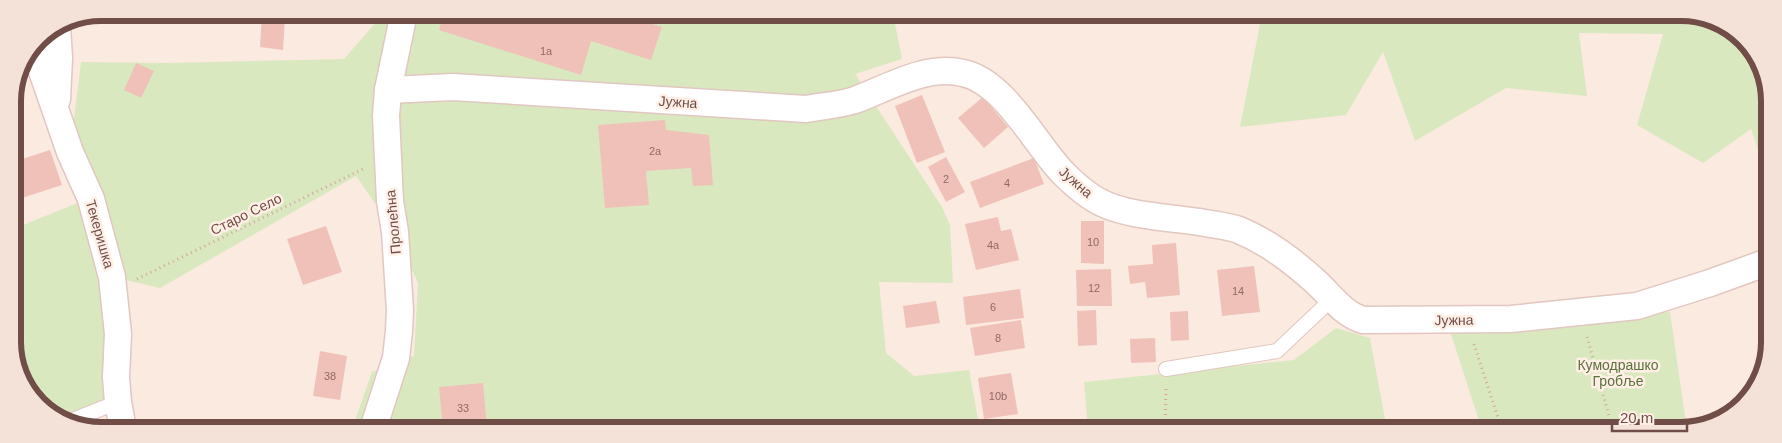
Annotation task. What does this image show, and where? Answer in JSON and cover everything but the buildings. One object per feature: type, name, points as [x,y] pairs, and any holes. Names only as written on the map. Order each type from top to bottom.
[{"type":"street","name":"Пролећна","points":[[375,422],[396,358],[399,331],[400,310],[395,232],[390,201],[386,116],[388,90],[402,21]]},
{"type":"street","points":[[56,110],[58,34]]},
{"type":"street","name":"Текеришка","points":[[37,55],[70,152],[91,198],[114,291],[118,334],[116,377],[122,422]]},
{"type":"street","name":"Јужна","points":[[388,90],[453,87],[806,109],[852,100],[923,74],[951,71],[965,73],[994,90],[1012,108],[1062,171],[1081,189],[1102,203],[1123,211],[1236,229],[1258,238],[1286,256],[1348,313],[1363,320],[1511,319],[1637,306],[1761,265]]},
{"type":"lane","points":[[1166,368],[1277,351],[1333,298]]},
{"type":"lane","points":[[78,418],[118,402]]},
{"type":"path","name":"Старо Село","points":[[114,291],[388,157]]},
{"type":"path","points":[[1567,314],[1574,319],[1586,335],[1611,422]]},
{"type":"path","points":[[1478,319],[1473,341],[1499,422]]},
{"type":"path","points":[[1165,422],[1166,368]]},
{"type":"green space","points":[[377,21],[895,21],[902,59],[855,74],[942,207],[950,225],[953,283],[879,282],[886,353],[914,376],[969,370],[979,422],[354,422],[372,372],[414,356],[418,283],[395,232],[356,176],[160,288],[112,277],[118,402],[78,418],[57,408],[45,398],[32,382],[23,357],[21,342],[21,226],[90,198],[70,152],[81,62],[167,63],[344,59]]},
{"type":"green space","points":[[1261,21],[1681,21],[1696,23],[1721,32],[1737,45],[1750,61],[1755,71],[1761,101],[1761,158],[1751,129],[1703,163],[1637,125],[1663,34],[1579,33],[1587,96],[1506,88],[1415,141],[1383,52],[1346,115],[1240,127]]},
{"type":"green space","name":"Кумодрашко Гробље","points":[[1670,312],[1686,422],[1479,422],[1449,328]]},
{"type":"green space","points":[[1336,328],[1370,338],[1386,422],[1087,422],[1084,382],[1294,360]]}]
